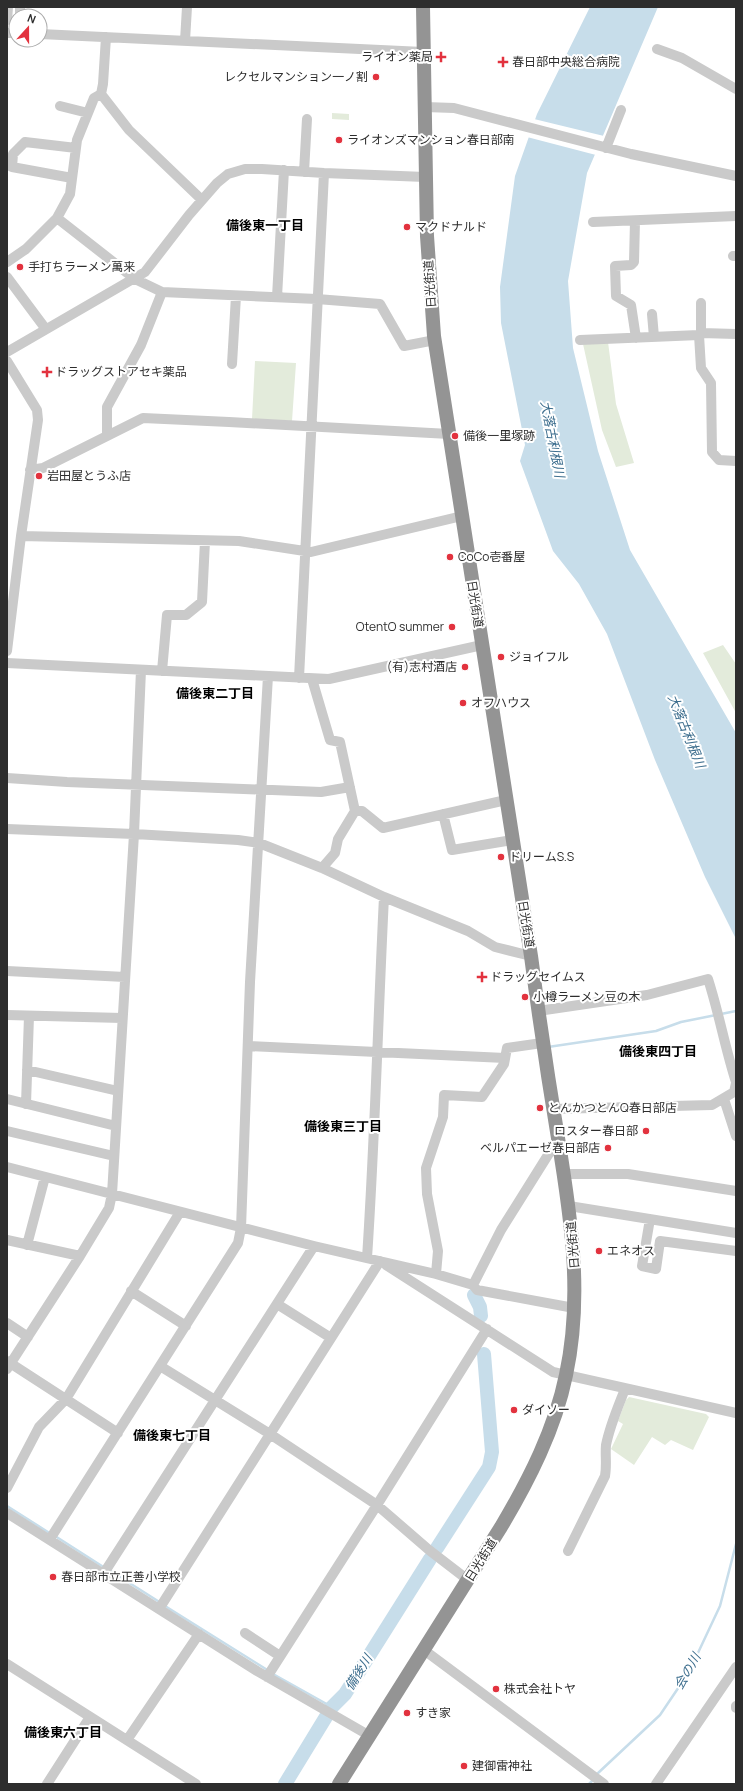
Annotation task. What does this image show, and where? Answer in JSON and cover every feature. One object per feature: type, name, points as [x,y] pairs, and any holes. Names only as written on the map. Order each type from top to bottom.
[{"type":"highway","name":"日光街道","points":[[339,1784],[524,1489],[559,1403],[566,1376],[574,1308],[575,1278],[569,1206],[543,1049],[531,956],[435,340],[427,244],[423,7]]},
{"type":"street","points":[[7,20],[8,7]]},
{"type":"street","points":[[185,41],[187,7]]},
{"type":"street","points":[[48,34],[423,52]]},
{"type":"street","points":[[7,262],[26,250],[57,218],[70,194],[77,140],[94,98],[101,94],[106,37]]},
{"type":"street","points":[[657,49],[682,58],[736,89]]},
{"type":"street","points":[[101,94],[129,130],[202,200]]},
{"type":"street","points":[[60,106],[88,113]]},
{"type":"street","points":[[425,107],[454,108],[606,148],[736,176]]},
{"type":"street","points":[[606,148],[621,110]]},
{"type":"street","points":[[304,172],[307,119]]},
{"type":"street","points":[[72,178],[12,167],[13,154],[25,142],[76,148]]},
{"type":"street","points":[[7,352],[45,328],[145,272],[202,200],[217,183],[228,174],[245,169],[425,177]]},
{"type":"street","points":[[277,297],[284,170]]},
{"type":"street","points":[[298,678],[306,552],[324,173]]},
{"type":"street","points":[[593,222],[736,216]]},
{"type":"street","points":[[57,218],[135,278],[162,292],[317,299],[380,304],[404,346],[435,340]]},
{"type":"street","points":[[636,221],[634,262],[631,265],[615,266],[616,296],[631,305],[636,338]]},
{"type":"street","points":[[7,277],[45,328]]},
{"type":"street","points":[[107,436],[107,407],[142,345],[162,292]]},
{"type":"street","points":[[232,364],[236,296]]},
{"type":"street","points":[[701,303],[701,368],[711,383],[712,452],[719,460],[736,461]]},
{"type":"street","points":[[652,314],[654,337]]},
{"type":"street","points":[[580,340],[700,334],[736,334]]},
{"type":"street","points":[[7,360],[37,410],[38,420],[21,536],[7,651]]},
{"type":"street","points":[[30,470],[43,468],[143,418],[449,434]]},
{"type":"street","points":[[21,536],[239,541],[306,552],[462,516]]},
{"type":"street","points":[[162,671],[167,615],[186,615],[202,602],[205,541]]},
{"type":"street","points":[[7,663],[329,679],[482,645]]},
{"type":"street","points":[[118,1433],[8,1364],[28,1337],[80,1256],[109,1208],[112,1194],[134,834],[141,670]]},
{"type":"street","points":[[50,1539],[238,1243],[241,1228],[248,1046],[268,676]]},
{"type":"street","points":[[312,679],[330,740],[340,742],[355,811],[338,839],[335,853],[322,868]]},
{"type":"street","points":[[7,778],[321,792],[350,788]]},
{"type":"street","points":[[355,811],[362,811],[383,828],[506,800]]},
{"type":"street","points":[[443,814],[452,850],[512,840]]},
{"type":"street","points":[[7,829],[134,834],[238,840],[259,843],[322,868],[384,897],[468,931],[495,947],[531,956]]},
{"type":"street","points":[[367,1258],[375,1133],[384,897]]},
{"type":"street","points":[[7,972],[125,977]]},
{"type":"street","points":[[538,1011],[648,995],[708,979],[719,1015],[736,1083],[734,1092],[712,1105],[554,1109]]},
{"type":"street","points":[[7,1015],[122,1018]]},
{"type":"street","points":[[26,1104],[29,1016]]},
{"type":"street","points":[[248,1046],[505,1058]]},
{"type":"street","points":[[436,1274],[438,1252],[427,1194],[426,1168],[444,1117],[444,1095],[482,1097],[504,1064],[507,1048],[543,1049]]},
{"type":"street","points":[[27,1070],[118,1091]]},
{"type":"street","points":[[7,1099],[116,1126]]},
{"type":"street","points":[[724,1099],[736,1136]]},
{"type":"street","points":[[7,1131],[114,1156]]},
{"type":"street","points":[[473,1285],[501,1230],[558,1139]]},
{"type":"street","points":[[7,1168],[241,1228],[436,1274],[473,1285],[477,1290],[574,1308]]},
{"type":"street","points":[[564,1174],[628,1174],[736,1191]]},
{"type":"street","points":[[27,1245],[44,1177]]},
{"type":"street","points":[[569,1206],[736,1233]]},
{"type":"street","points":[[7,1488],[39,1427],[66,1399],[180,1212]]},
{"type":"street","points":[[650,1219],[642,1266],[656,1269],[660,1241]]},
{"type":"street","points":[[646,1238],[736,1251]]},
{"type":"street","points":[[7,1240],[80,1256]]},
{"type":"street","points":[[104,1573],[314,1246]]},
{"type":"street","points":[[380,1261],[546,1368],[566,1376],[736,1412]]},
{"type":"street","points":[[159,1609],[380,1261]]},
{"type":"street","points":[[132,1291],[186,1326]]},
{"type":"street","points":[[277,1304],[331,1338]]},
{"type":"street","points":[[7,1323],[28,1337]]},
{"type":"street","points":[[267,1677],[487,1329]]},
{"type":"street","points":[[160,1366],[270,1434],[377,1505],[429,1550],[468,1580]]},
{"type":"street","points":[[568,1551],[605,1476],[607,1462],[606,1447],[609,1431],[625,1389]]},
{"type":"street","points":[[7,1512],[267,1677],[370,1736]]},
{"type":"street","points":[[127,1740],[199,1634]]},
{"type":"street","points":[[244,1634],[280,1656]]},
{"type":"street","points":[[424,1650],[604,1784]]},
{"type":"street","points":[[7,1664],[196,1784]]},
{"type":"street","points":[[656,1784],[736,1667]]},
{"type":"street","points":[[47,1784],[90,1717]]},
{"type":"green space","points":[[332,113],[349,114],[349,120],[332,119]]},
{"type":"green space","points":[[608,342],[616,404],[634,463],[616,467],[602,430],[583,344]]},
{"type":"green space","points":[[255,361],[296,363],[292,421],[252,419]]},
{"type":"green space","points":[[723,645],[736,664],[736,713],[703,653]]},
{"type":"green space","points":[[629,1397],[706,1414],[709,1417],[693,1450],[671,1440],[665,1445],[652,1437],[634,1465],[611,1449],[623,1424],[618,1421],[626,1400]]},
{"type":"water","name":"大落古利根川","points":[[590,7],[658,7],[587,173],[568,281],[573,348],[598,451],[630,550],[736,733],[736,939],[705,877],[655,760],[607,634],[579,584],[553,551],[520,461],[525,445],[501,323],[500,287],[515,176],[537,114]]},
{"type":"pier","points":[[534,119],[604,136],[596,155],[527,137]]},
{"type":"waterway","points":[[721,1014],[736,1011]]},
{"type":"waterway","points":[[548,1047],[656,1031],[681,1022],[716,1015]]},
{"type":"waterway","name":"備後川","points":[[474,1295],[480,1307],[481,1316]]},
{"type":"waterway","name":"備後川","points":[[437,1548],[489,1467],[492,1452],[484,1354]]},
{"type":"waterway","points":[[7,1506],[51,1534]]},
{"type":"waterway","points":[[55,1536],[105,1568]]},
{"type":"waterway","name":"会の川","points":[[597,1774],[660,1715],[689,1672],[720,1606],[736,1544]]},
{"type":"waterway","name":"備後川","points":[[285,1784],[332,1707],[345,1694],[430,1559]]},
{"type":"waterway","points":[[109,1570],[161,1603]]},
{"type":"waterway","points":[[165,1606],[269,1671]]},
{"type":"waterway","points":[[273,1674],[332,1707]]},
{"type":"waterway","name":"会の川","points":[[589,1784],[592,1781]]},
{"type":"place","name":"ライオン薬局","points":[[441,57]]},
{"type":"place","name":"春日部中央総合病院","points":[[503,62]]},
{"type":"place","name":"レクセルマンション一ノ割","points":[[376,77]]},
{"type":"place","name":"ライオンズマンション春日部南","points":[[339,140]]},
{"type":"place","name":"マクドナルド","points":[[407,227]]},
{"type":"place","name":"手打ちラーメン萬来","points":[[20,267]]},
{"type":"place","name":"ドラッグストアセキ薬品","points":[[47,372]]},
{"type":"place","name":"備後一里塚跡","points":[[455,436]]},
{"type":"place","name":"岩田屋とうふ店","points":[[39,476]]},
{"type":"place","name":"CoCo壱番屋","points":[[450,557]]},
{"type":"place","name":"OtentO summer","points":[[452,627]]},
{"type":"place","name":"ジョイフル","points":[[501,657]]},
{"type":"place","name":"(有)志村酒店","points":[[465,667]]},
{"type":"place","name":"オフハウス","points":[[463,703]]},
{"type":"place","name":"ドリームS.S","points":[[501,857]]},
{"type":"place","name":"ドラッグセイムス","points":[[482,977]]},
{"type":"place","name":"小樽ラーメン豆の木","points":[[525,997]]},
{"type":"place","name":"とんかつとんQ春日部店","points":[[540,1108]]},
{"type":"place","name":"ロスター春日部","points":[[646,1131]]},
{"type":"place","name":"ベルパエーゼ春日部店","points":[[608,1148]]},
{"type":"place","name":"エネオス","points":[[599,1251]]},
{"type":"place","name":"ダイソー","points":[[514,1410]]},
{"type":"place","name":"春日部市立正善小学校","points":[[53,1577]]},
{"type":"place","name":"株式会社トヤ","points":[[496,1689]]},
{"type":"place","name":"すき家","points":[[407,1713]]},
{"type":"place","name":"建御雷神社","points":[[464,1766]]},
{"type":"district","name":"備後東一丁目","points":[[265,225]]},
{"type":"district","name":"備後東二丁目","points":[[215,693]]},
{"type":"district","name":"備後東四丁目","points":[[658,1051]]},
{"type":"district","name":"備後東三丁目","points":[[343,1126]]},
{"type":"district","name":"備後東七丁目","points":[[172,1435]]},
{"type":"district","name":"備後東六丁目","points":[[63,1732]]}]
